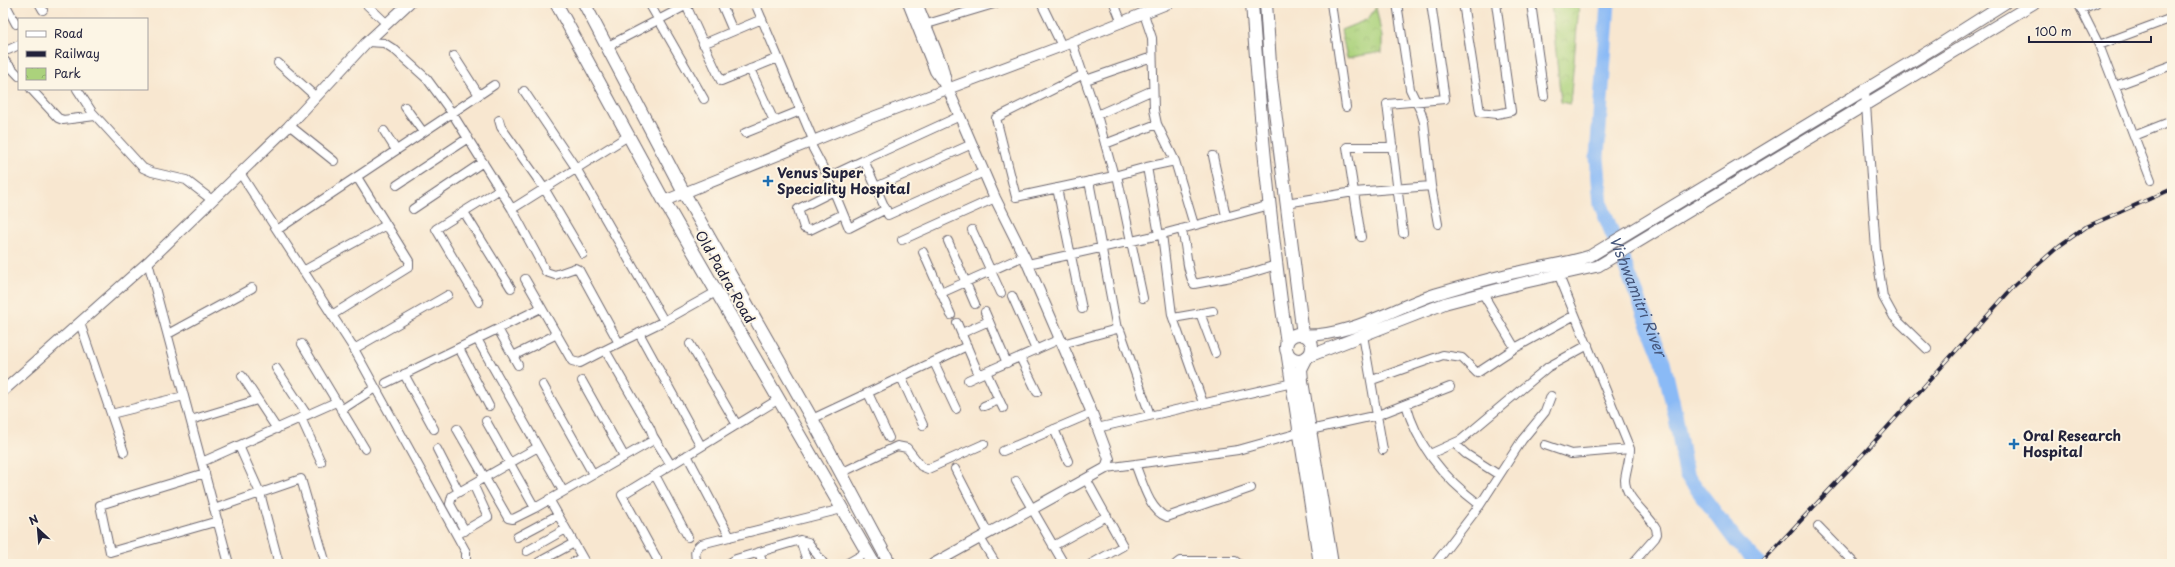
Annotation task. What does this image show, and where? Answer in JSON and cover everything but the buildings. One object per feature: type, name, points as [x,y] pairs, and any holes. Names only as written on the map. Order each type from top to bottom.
[{"type":"main road","name":"Old Padra Road","points":[[556,3],[664,201],[874,564]]},
{"type":"main road","name":"Old Padra Road","points":[[584,3],[608,46],[684,193],[812,418],[890,564]]},
{"type":"main road","points":[[1252,3],[1259,106],[1276,265],[1287,347],[1296,382],[1304,432],[1320,564]]},
{"type":"main road","points":[[1266,3],[1271,80],[1303,335]]},
{"type":"main road","points":[[1287,347],[1292,336],[1314,335],[1342,330],[1436,294],[1518,272],[1590,256],[1865,90],[2005,3]]},
{"type":"main road","points":[[1287,347],[1296,359],[1307,357],[1446,303],[1522,283],[1559,276],[1598,266],[1667,226],[2034,3]]},
{"type":"main road","points":[[1296,382],[1311,351],[1312,343],[1303,335]]},
{"type":"main road","points":[[1304,432],[1332,564]]},
{"type":"street","points":[[5,3],[16,24]]},
{"type":"street","points":[[365,3],[387,24]]},
{"type":"street","points":[[3,391],[148,262],[289,125],[368,42],[409,3]]},
{"type":"street","points":[[649,3],[704,99]]},
{"type":"street","points":[[721,3],[733,31]]},
{"type":"street","points":[[755,3],[812,143],[849,228],[886,209]]},
{"type":"street","points":[[908,3],[935,71],[948,89]]},
{"type":"street","points":[[917,3],[927,24],[942,65],[948,89],[995,198],[1026,260],[1092,413],[1109,459],[1106,468]]},
{"type":"street","points":[[927,24],[997,3]]},
{"type":"street","points":[[1041,3],[1062,46]]},
{"type":"street","points":[[1114,3],[1122,22]]},
{"type":"street","points":[[664,201],[1169,3]]},
{"type":"street","points":[[1331,3],[1346,107]]},
{"type":"street","points":[[1397,3],[1410,90],[1421,112],[1424,122],[1431,186],[1438,224]]},
{"type":"street","points":[[1403,233],[1387,104],[1445,99],[1431,3]]},
{"type":"street","points":[[1463,3],[1480,112],[1497,114],[1511,111],[1496,3]]},
{"type":"street","points":[[1531,3],[1544,96]]},
{"type":"street","points":[[2096,3],[2079,6],[2098,45],[2115,86],[2151,180]]},
{"type":"street","points":[[608,46],[687,4],[703,44],[721,81],[778,58]]},
{"type":"street","points":[[1144,14],[1152,38],[1153,90],[1157,124],[1175,161],[1194,225]]},
{"type":"street","points":[[2098,45],[2172,18]]},
{"type":"street","points":[[703,44],[762,19]]},
{"type":"street","points":[[368,42],[384,43],[395,50],[427,80],[452,113],[500,189],[546,272],[555,275],[575,268],[580,270],[620,343]]},
{"type":"street","points":[[1072,42],[1085,77],[1116,175],[1142,298]]},
{"type":"street","points":[[3,50],[12,49],[18,46]]},
{"type":"street","points":[[454,56],[479,95]]},
{"type":"street","points":[[1152,57],[1085,77],[996,118],[1016,197],[1175,161]]},
{"type":"street","points":[[3,59],[18,75]]},
{"type":"street","points":[[278,63],[316,97]]},
{"type":"street","points":[[2115,86],[2172,65]]},
{"type":"street","points":[[750,69],[774,121]]},
{"type":"street","points":[[277,230],[494,84]]},
{"type":"street","points":[[32,90],[58,118],[63,120],[95,116]]},
{"type":"street","points":[[78,90],[95,116],[147,171],[186,180],[212,200]]},
{"type":"street","points":[[1097,114],[1153,90]]},
{"type":"street","points":[[1865,90],[1876,250],[1883,297],[1894,317],[1927,349]]},
{"type":"street","points":[[524,92],[576,168],[664,321]]},
{"type":"street","points":[[405,107],[423,132]]},
{"type":"street","points":[[745,133],[800,111]]},
{"type":"street","points":[[828,177],[960,116]]},
{"type":"street","points":[[499,120],[502,127],[544,188],[583,254]]},
{"type":"street","points":[[2134,136],[2172,120]]},
{"type":"street","points":[[1105,144],[1157,124]]},
{"type":"street","points":[[289,125],[334,161]]},
{"type":"street","points":[[384,131],[396,150]]},
{"type":"street","points":[[512,209],[628,136]]},
{"type":"street","points":[[397,185],[468,138]]},
{"type":"street","points":[[876,187],[972,144]]},
{"type":"street","points":[[1361,237],[1347,147],[1393,147]]},
{"type":"street","points":[[1213,156],[1226,216]]},
{"type":"street","points":[[864,160],[888,215],[984,172]]},
{"type":"street","points":[[413,209],[483,162]]},
{"type":"street","points":[[1147,167],[1161,234],[1173,318],[1203,404]]},
{"type":"street","points":[[240,173],[354,349],[466,552],[466,564]]},
{"type":"street","points":[[332,314],[408,267],[409,261],[357,177]]},
{"type":"street","points":[[1089,181],[1117,329],[1122,333],[1150,415]]},
{"type":"street","points":[[1286,203],[1354,192],[1431,186]]},
{"type":"street","points":[[1057,188],[1082,309]]},
{"type":"street","points":[[479,302],[436,229],[500,189]]},
{"type":"street","points":[[834,191],[798,209],[804,228],[810,230],[843,214]]},
{"type":"street","points":[[902,240],[995,198]]},
{"type":"street","points":[[941,293],[991,271],[1026,260],[1070,255],[1181,229],[1270,205]]},
{"type":"street","points":[[464,212],[511,288]]},
{"type":"street","points":[[303,271],[386,225]]},
{"type":"street","points":[[1181,229],[1186,242],[1189,275],[1194,284],[1247,274],[1276,265]]},
{"type":"street","points":[[972,230],[1001,293]]},
{"type":"street","points":[[948,241],[976,304]]},
{"type":"street","points":[[923,252],[951,315]]},
{"type":"street","points":[[148,262],[218,521],[228,564]]},
{"type":"street","points":[[1554,265],[1630,449],[1630,459],[1625,481],[1635,501],[1652,521],[1657,534],[1634,563]]},
{"type":"street","points":[[525,279],[572,361],[576,363],[664,321],[716,292]]},
{"type":"street","points":[[168,334],[252,288]]},
{"type":"street","points":[[1482,294],[1515,348]]},
{"type":"street","points":[[354,349],[448,295]]},
{"type":"street","points":[[1012,296],[1036,350]]},
{"type":"street","points":[[386,383],[541,308]]},
{"type":"street","points":[[1173,318],[1213,311]]},
{"type":"street","points":[[985,312],[1008,362]]},
{"type":"street","points":[[1200,313],[1215,353]]},
{"type":"street","points":[[1372,380],[1444,355],[1462,358],[1477,374],[1515,348],[1575,314]]},
{"type":"street","points":[[962,334],[989,321]]},
{"type":"street","points":[[80,323],[124,452]]},
{"type":"street","points":[[957,323],[967,346],[1003,408]]},
{"type":"street","points":[[498,328],[518,365]]},
{"type":"street","points":[[968,380],[1036,350],[1061,342],[1117,329]]},
{"type":"street","points":[[639,333],[701,446]]},
{"type":"street","points":[[513,356],[557,334]]},
{"type":"street","points":[[1363,334],[1383,450]]},
{"type":"street","points":[[476,339],[563,491]]},
{"type":"street","points":[[302,344],[365,449]]},
{"type":"street","points":[[690,344],[737,425]]},
{"type":"street","points":[[1430,454],[1455,444],[1548,367],[1588,345]]},
{"type":"street","points":[[812,418],[967,346]]},
{"type":"street","points":[[458,348],[489,406]]},
{"type":"street","points":[[605,350],[670,465]]},
{"type":"street","points":[[1020,357],[1037,392]]},
{"type":"street","points":[[934,362],[956,409]]},
{"type":"street","points":[[276,368],[304,416],[321,462]]},
{"type":"street","points":[[404,374],[434,429]]},
{"type":"street","points":[[242,376],[277,429]]},
{"type":"street","points":[[901,377],[923,425]]},
{"type":"street","points":[[582,381],[624,456]]},
{"type":"street","points":[[1097,428],[1296,382]]},
{"type":"street","points":[[543,385],[593,474]]},
{"type":"street","points":[[933,564],[1106,468],[1238,450],[1304,432],[1378,415],[1450,387]]},
{"type":"street","points":[[341,410],[375,388]]},
{"type":"street","points":[[868,392],[889,438]]},
{"type":"street","points":[[111,414],[184,396]]},
{"type":"street","points":[[1435,564],[1480,505],[1522,440],[1545,412],[1551,396]]},
{"type":"street","points":[[191,420],[258,400]]},
{"type":"street","points":[[657,559],[622,495],[779,400]]},
{"type":"street","points":[[984,406],[999,400]]},
{"type":"street","points":[[202,462],[336,402]]},
{"type":"street","points":[[1406,404],[1413,426],[1430,454],[1452,483],[1480,505]]},
{"type":"street","points":[[1003,451],[1092,413]]},
{"type":"street","points":[[486,421],[535,508]]},
{"type":"street","points":[[457,429],[508,518],[513,519],[535,508],[652,440],[653,436]]},
{"type":"street","points":[[1054,429],[1068,461]]},
{"type":"street","points":[[841,473],[897,446],[907,448],[921,466],[928,469],[984,444]]},
{"type":"street","points":[[1455,444],[1466,454],[1499,475]]},
{"type":"street","points":[[1545,445],[1571,454],[1630,449]]},
{"type":"street","points":[[239,446],[260,493],[279,564]]},
{"type":"street","points":[[465,531],[449,500],[459,492],[538,447]]},
{"type":"street","points":[[437,450],[459,492]]},
{"type":"street","points":[[687,455],[730,536]]},
{"type":"street","points":[[1135,464],[1155,508],[1167,517],[1251,488]]},
{"type":"street","points":[[955,469],[996,564]]},
{"type":"street","points":[[205,473],[100,505],[110,552],[218,521]]},
{"type":"street","points":[[655,474],[688,537]]},
{"type":"street","points":[[214,509],[301,479],[326,564]]},
{"type":"street","points":[[1086,479],[1124,546],[1091,564]]},
{"type":"street","points":[[1016,481],[1064,564]]},
{"type":"street","points":[[456,535],[488,517],[473,484]]},
{"type":"street","points":[[549,499],[584,561],[571,564]]},
{"type":"street","points":[[697,564],[694,554],[695,548],[701,544],[842,509]]},
{"type":"street","points":[[516,537],[558,515]]},
{"type":"street","points":[[1053,546],[1107,516]]},
{"type":"street","points":[[1818,526],[1855,564]]},
{"type":"street","points":[[527,550],[566,529]]},
{"type":"street","points":[[800,540],[808,564]]},
{"type":"street","points":[[728,564],[759,552],[800,540],[808,542],[824,564]]},
{"type":"street","points":[[539,562],[574,543]]},
{"type":"street","points":[[759,552],[763,564]]},
{"type":"street","points":[[846,564],[867,552]]},
{"type":"street","points":[[1176,564],[1180,561],[1209,563],[1235,561],[1239,564]]},
{"type":"green space","points":[[1551,3],[1579,6],[1570,104],[1561,102]]},
{"type":"green space","points":[[1376,7],[1382,37],[1382,52],[1347,58],[1341,30],[1368,19]]},
{"type":"waterway","name":"Vishwamitri River","points":[[1608,3],[1597,157],[1601,205],[1663,361],[1676,418],[1686,474],[1736,541],[1759,564]]},
{"type":"railway","points":[[1760,564],[1866,451],[2015,285],[2059,246],[2086,227],[2172,189]]},
{"type":"place","name":"Venus Super Speciality Hospital","points":[[768,181]]},
{"type":"place","name":"Oral Research Hospital","points":[[2014,444]]}]
